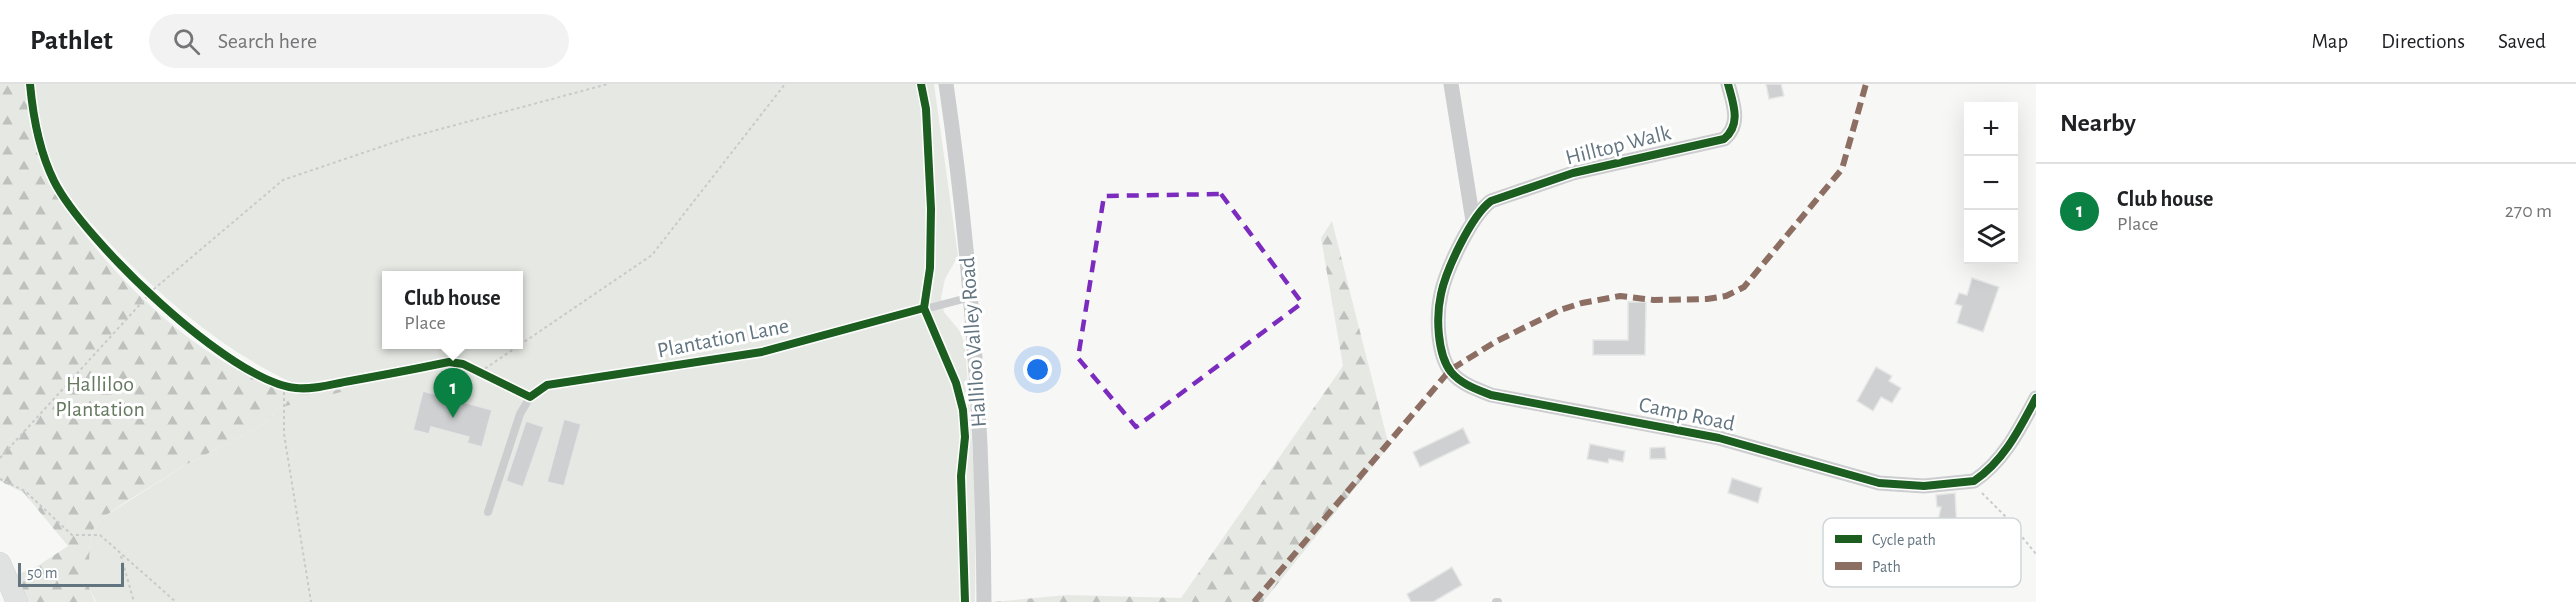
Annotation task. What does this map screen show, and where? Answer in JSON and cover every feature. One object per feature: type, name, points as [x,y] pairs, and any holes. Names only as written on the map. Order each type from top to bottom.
[{"type":"street","name":"Halliloo Valley Road","points":[[946,84],[957,155],[971,297],[984,510],[984,602]]},
{"type":"street","points":[[1451,84],[1473,220]]},
{"type":"street","name":"Hilltop Walk","points":[[1473,220],[1491,201],[1573,173],[1724,139],[1732,129],[1735,116],[1728,84]]},
{"type":"street","name":"Camp Road","points":[[1473,220],[1444,282],[1439,310],[1443,357],[1450,370],[1471,387],[1491,395],[1719,438],[1879,483],[1924,486],[1973,481]]},
{"type":"street","points":[[1973,481],[2000,457],[2016,435],[2036,398]]},
{"type":"street","points":[[0,563],[16,602]]},
{"type":"lane","name":"Plantation Lane","points":[[488,512],[520,414],[530,397],[547,385],[762,352],[971,297]]},
{"type":"path","points":[[0,459],[154,289],[283,180],[407,138],[608,84]]},
{"type":"path","points":[[523,343],[652,255],[785,84]]},
{"type":"path","points":[[480,372],[514,349]]},
{"type":"path","points":[[284,386],[284,434],[311,602]]},
{"type":"path","points":[[0,479],[25,491],[72,535],[100,535],[121,556],[176,602]]},
{"type":"path","points":[[1973,481],[2007,518]]},
{"type":"path","points":[[2021,536],[2036,554]]},
{"type":"path","points":[[121,556],[134,602]]},
{"type":"highlighted area","points":[[1221,194],[1302,303],[1136,427],[1078,358],[1104,196]]},
{"type":"green space","name":"Halliloo Plantation","points":[[0,84],[26,84],[34,136],[41,161],[52,185],[91,242],[115,270],[170,323],[229,365],[282,390],[306,395],[356,385],[349,390],[278,408],[256,429],[187,464],[105,516],[94,528],[90,542],[89,563],[81,568],[95,602],[5,602],[0,585],[36,567],[68,546],[24,493],[0,481]]},
{"type":"green space","points":[[34,84],[934,84],[958,256],[945,279],[941,298],[944,312],[959,330],[965,344],[976,504],[975,602],[96,602],[80,568],[89,563],[90,542],[94,528],[105,516],[187,464],[256,429],[278,408],[294,404],[295,384],[246,357],[200,326],[157,290],[117,251],[79,209],[60,180],[54,169],[39,121]]},
{"type":"green space","points":[[1332,221],[1389,446],[1263,602],[993,602],[1067,595],[1181,598],[1343,366],[1321,238]]},
{"type":"building","points":[[1766,84],[1781,84],[1784,96],[1769,99]]},
{"type":"building","points":[[1972,278],[1999,287],[1983,332],[1957,323],[1962,306],[1955,304],[1959,293],[1967,295]]},
{"type":"building","points":[[1628,302],[1646,302],[1645,355],[1593,355],[1593,340],[1628,340]]},
{"type":"building","points":[[1876,367],[1892,376],[1889,381],[1901,388],[1892,403],[1881,397],[1873,411],[1857,401]]},
{"type":"building","points":[[423,391],[492,410],[482,447],[467,443],[469,437],[431,427],[429,434],[413,430]]},
{"type":"building","points":[[564,419],[581,424],[564,486],[547,482]]},
{"type":"building","points":[[526,421],[544,427],[523,487],[506,481]]},
{"type":"building","points":[[1463,428],[1470,443],[1420,467],[1413,452]]},
{"type":"building","points":[[1590,444],[1625,451],[1623,462],[1609,459],[1608,463],[1587,459]]},
{"type":"building","points":[[1665,447],[1666,459],[1650,459],[1650,448]]},
{"type":"building","points":[[1732,478],[1762,488],[1758,503],[1728,493]]},
{"type":"building","points":[[1955,493],[1956,518],[1939,518],[1941,507],[1937,507],[1936,495]]},
{"type":"building","points":[[1452,567],[1462,585],[1433,602],[1411,602],[1407,594]]},
{"type":"marked path","points":[[1254,602],[1450,370],[1495,342],[1560,310],[1582,303],[1620,296],[1654,300],[1707,299],[1726,296],[1744,287],[1842,169],[1866,84]]},
{"type":"cycle path","points":[[30,84],[38,134],[49,170],[70,206],[95,237],[161,304],[198,335],[234,361],[268,380],[296,388],[323,386],[449,362],[463,364],[530,397],[547,385],[762,352],[924,308]]},
{"type":"cycle path","points":[[921,84],[926,109],[931,209],[930,268],[924,308],[956,383],[963,410],[965,437],[961,476],[965,602]]},
{"type":"cycle path","points":[[1728,84],[1735,113],[1733,127],[1724,139],[1573,173],[1491,201],[1483,208],[1475,218],[1454,258],[1439,303],[1440,345],[1451,372],[1469,386],[1491,395],[1719,438],[1879,483],[1924,486],[1974,481],[1985,473],[2003,454],[2036,398]]},
{"type":"place","name":"Club house","points":[[453,418]]}]
